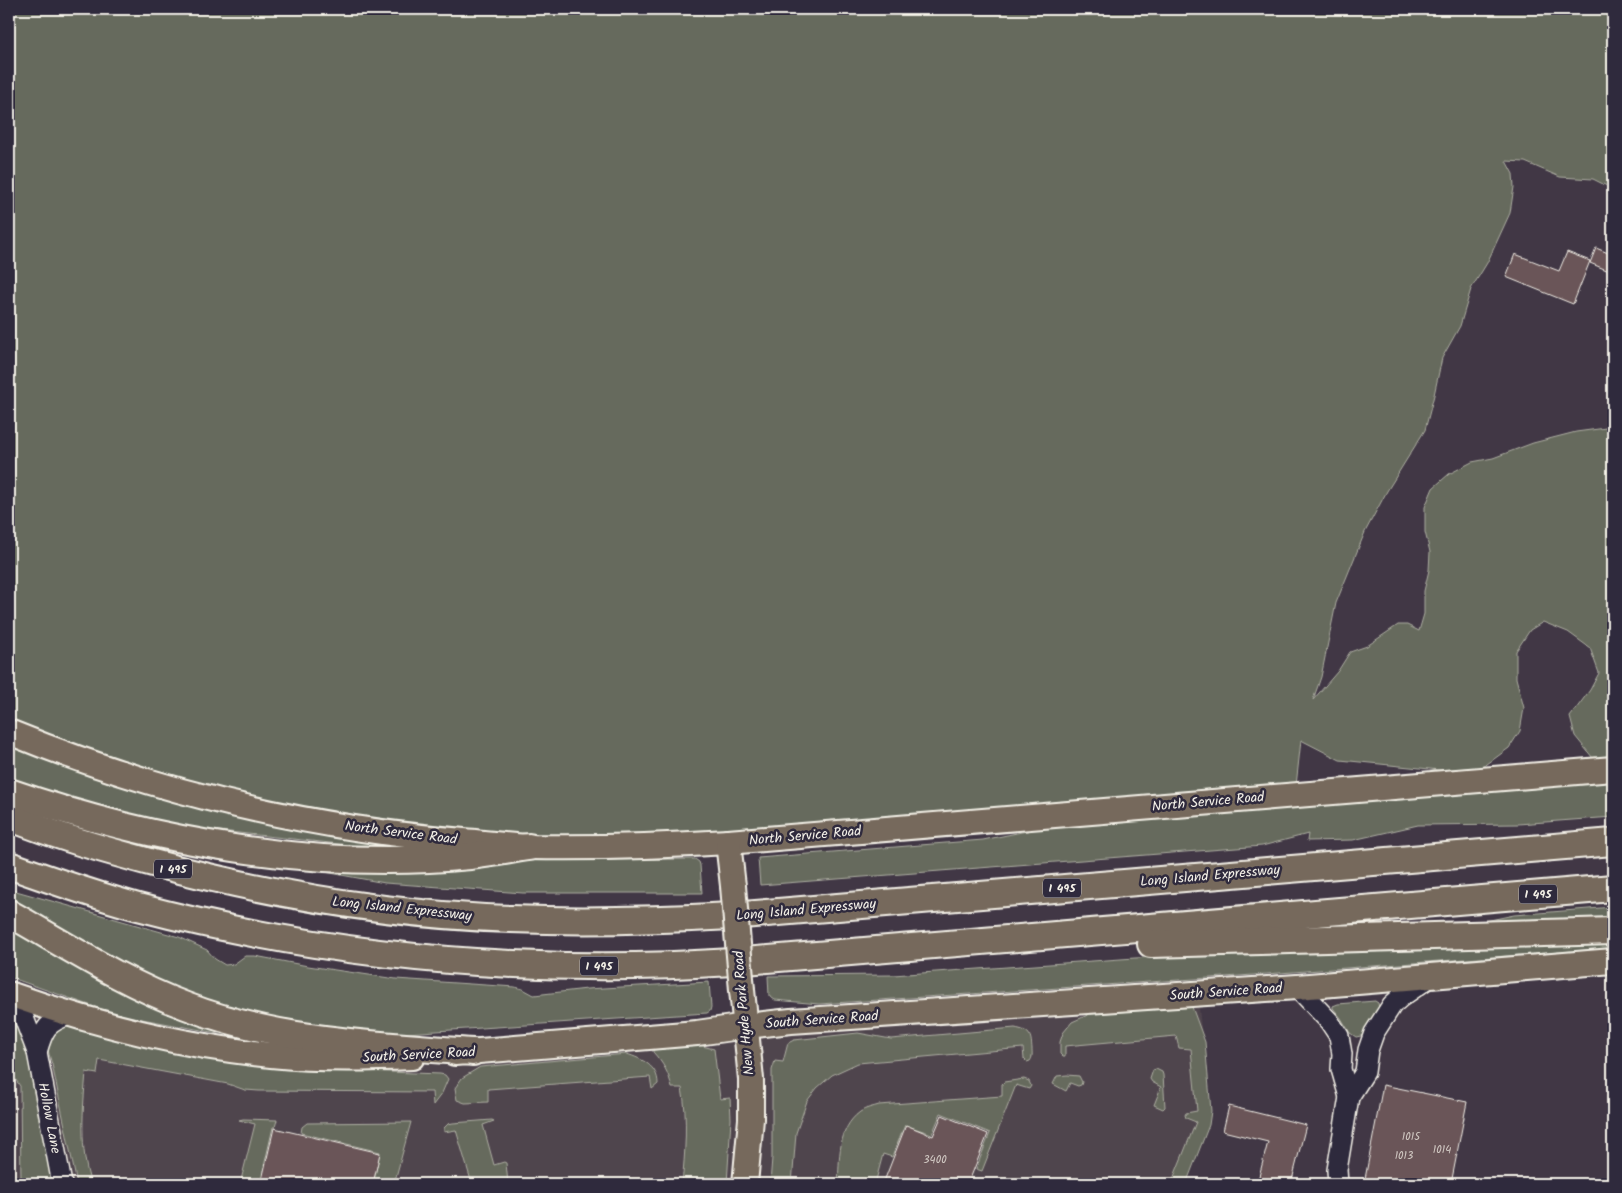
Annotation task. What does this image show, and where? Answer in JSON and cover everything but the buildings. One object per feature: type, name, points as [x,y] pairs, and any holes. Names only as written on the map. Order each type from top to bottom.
[{"type":"highway","points":[[9,792],[98,820],[165,836],[278,854],[372,859],[436,858],[470,856],[529,846]]},
{"type":"highway","name":"Long Island Expressway","points":[[9,817],[128,856],[234,883],[289,894],[342,903],[453,915],[565,921],[731,916],[1613,842]]},
{"type":"highway","name":"I 495","points":[[9,865],[138,907],[243,932],[297,942],[369,952],[507,964],[570,966],[679,966],[1094,933],[1613,888]]},
{"type":"highway","points":[[9,913],[94,962],[146,989],[188,1007],[232,1021],[285,1034],[313,1038],[473,1052]]},
{"type":"highway","points":[[1094,933],[1148,944],[1613,931]]},
{"type":"main road","name":"North Service Road","points":[[9,732],[116,771],[214,799],[277,814],[381,832],[529,846],[655,846],[728,842],[1613,769]]},
{"type":"main road","name":"New Hyde Park Road","points":[[728,842],[751,1080],[751,1119],[745,1184]]},
{"type":"main road","name":"South Service Road","points":[[9,994],[71,1014],[189,1044],[272,1055],[369,1058],[473,1052],[688,1034],[811,1020],[1297,987],[1613,961]]},
{"type":"street","points":[[1335,1180],[1349,1097],[1365,1072],[1374,1032],[1386,1013],[1400,998],[1433,976]]},
{"type":"street","points":[[1297,987],[1329,1021],[1339,1036],[1342,1054],[1341,1069],[1349,1097]]},
{"type":"street","name":"Hollow Lane","points":[[9,1000],[24,1018],[37,1052],[62,1184]]},
{"type":"street","points":[[37,1052],[41,1037],[47,1026],[71,1014]]},
{"type":"shaded area","points":[[1198,998],[1209,1106],[1183,1184],[757,1184],[765,1122],[760,1036]]},
{"type":"shaded area","points":[[9,1000],[311,1066],[474,1062],[738,1038],[742,1146],[738,1184],[9,1184]]},
{"type":"green space","points":[[9,9],[1613,9],[1613,189],[1593,179],[1560,177],[1525,162],[1506,161],[1513,174],[1514,187],[1510,213],[1487,263],[1471,289],[1460,326],[1442,358],[1425,430],[1387,491],[1365,532],[1336,603],[1321,677],[1313,700],[1338,671],[1350,652],[1367,646],[1398,625],[1407,625],[1419,631],[1424,614],[1424,591],[1429,570],[1430,552],[1425,532],[1425,507],[1433,488],[1449,474],[1472,462],[1493,458],[1533,443],[1576,432],[1606,428],[1613,429],[1613,769],[1597,763],[1575,736],[1570,717],[1590,690],[1599,673],[1590,648],[1568,632],[1543,622],[1530,630],[1516,651],[1516,678],[1524,708],[1520,731],[1509,748],[1483,767],[1440,770],[1340,760],[1301,740],[1295,795],[664,846],[331,824],[9,732]]},
{"type":"green space","points":[[9,740],[378,842],[376,848],[129,821],[9,777]]},
{"type":"green space","points":[[1613,779],[1613,817],[1518,824],[1418,825],[1353,840],[1307,841],[1308,834],[1262,846],[760,885],[758,858],[983,840],[1046,827]]},
{"type":"green space","points":[[695,859],[700,865],[702,893],[523,893],[385,883],[259,860],[510,861]]},
{"type":"green space","points":[[9,889],[179,937],[207,950],[215,959],[225,965],[234,964],[245,956],[255,956],[396,979],[515,987],[534,995],[587,989],[709,982],[711,1007],[707,1013],[391,1034],[310,1028],[211,1003],[124,966],[52,928],[9,899]]},
{"type":"green space","points":[[1613,907],[1613,923],[1466,925],[1514,915]]},
{"type":"green space","points":[[9,919],[142,998],[234,1036],[115,1014],[9,977]]},
{"type":"green space","points":[[1613,940],[1613,948],[1239,976],[819,1004],[775,1000],[769,996],[768,976],[893,975],[1135,958]]},
{"type":"green space","points":[[1375,1001],[1378,1003],[1379,1008],[1367,1032],[1356,1037],[1350,1033],[1333,1008],[1333,1006],[1338,1004]]},
{"type":"green space","points":[[1192,1007],[1205,1042],[1211,1111],[1209,1125],[1186,1184],[1171,1184],[1196,1122],[1186,1118],[1185,1115],[1186,1113],[1197,1111],[1191,1049],[1179,1048],[1176,1036],[1065,1046],[1065,1057],[1063,1057],[1060,1054],[1060,1042],[1063,1033],[1072,1022],[1090,1014]]},
{"type":"green space","points":[[9,1011],[20,1029],[34,1073],[53,1184],[21,1184],[20,1086],[9,1070]]},
{"type":"green space","points":[[59,1026],[72,1026],[211,1059],[284,1068],[440,1074],[445,1075],[448,1079],[442,1093],[433,1105],[432,1092],[245,1090],[228,1084],[99,1060],[97,1074],[86,1072],[84,1100],[83,1142],[91,1184],[77,1184],[48,1048],[51,1036]]},
{"type":"green space","points":[[1015,1028],[1024,1030],[1029,1034],[1032,1044],[1032,1058],[1030,1061],[1027,1062],[1024,1059],[1023,1048],[858,1063],[832,1075],[817,1088],[807,1101],[796,1133],[792,1184],[770,1184],[772,1158],[772,1070],[775,1061],[783,1062],[788,1043],[794,1040],[858,1033],[891,1039]]},
{"type":"green space","points":[[698,1045],[714,1049],[720,1099],[730,1098],[731,1119],[727,1184],[682,1184],[685,1124],[682,1088],[672,1088],[665,1068],[653,1052],[653,1050]]},
{"type":"green space","points":[[627,1054],[648,1064],[655,1072],[658,1084],[652,1089],[650,1077],[488,1089],[488,1102],[465,1103],[457,1100],[455,1088],[462,1078],[480,1067]]},
{"type":"green space","points":[[1156,1069],[1162,1072],[1163,1075],[1165,1107],[1163,1109],[1154,1105],[1161,1087],[1150,1079],[1153,1070]]},
{"type":"green space","points":[[1057,1076],[1079,1076],[1082,1082],[1081,1085],[1078,1086],[1070,1083],[1066,1091],[1053,1084]]},
{"type":"green space","points":[[1024,1079],[1029,1081],[1031,1086],[1029,1089],[1016,1085],[982,1171],[976,1169],[990,1133],[941,1113],[932,1134],[905,1125],[892,1157],[883,1154],[875,1184],[838,1184],[843,1135],[853,1119],[862,1111],[879,1105],[1002,1096],[1002,1084],[1004,1082]]},
{"type":"green space","points":[[239,1120],[277,1120],[275,1127],[273,1127],[260,1184],[240,1184],[255,1124]]},
{"type":"green space","points":[[494,1121],[483,1125],[494,1165],[506,1163],[508,1184],[472,1184],[456,1130],[444,1132],[444,1128],[448,1124],[453,1123]]},
{"type":"green space","points":[[411,1122],[394,1184],[373,1184],[380,1152],[301,1133],[302,1127],[307,1123]]}]
